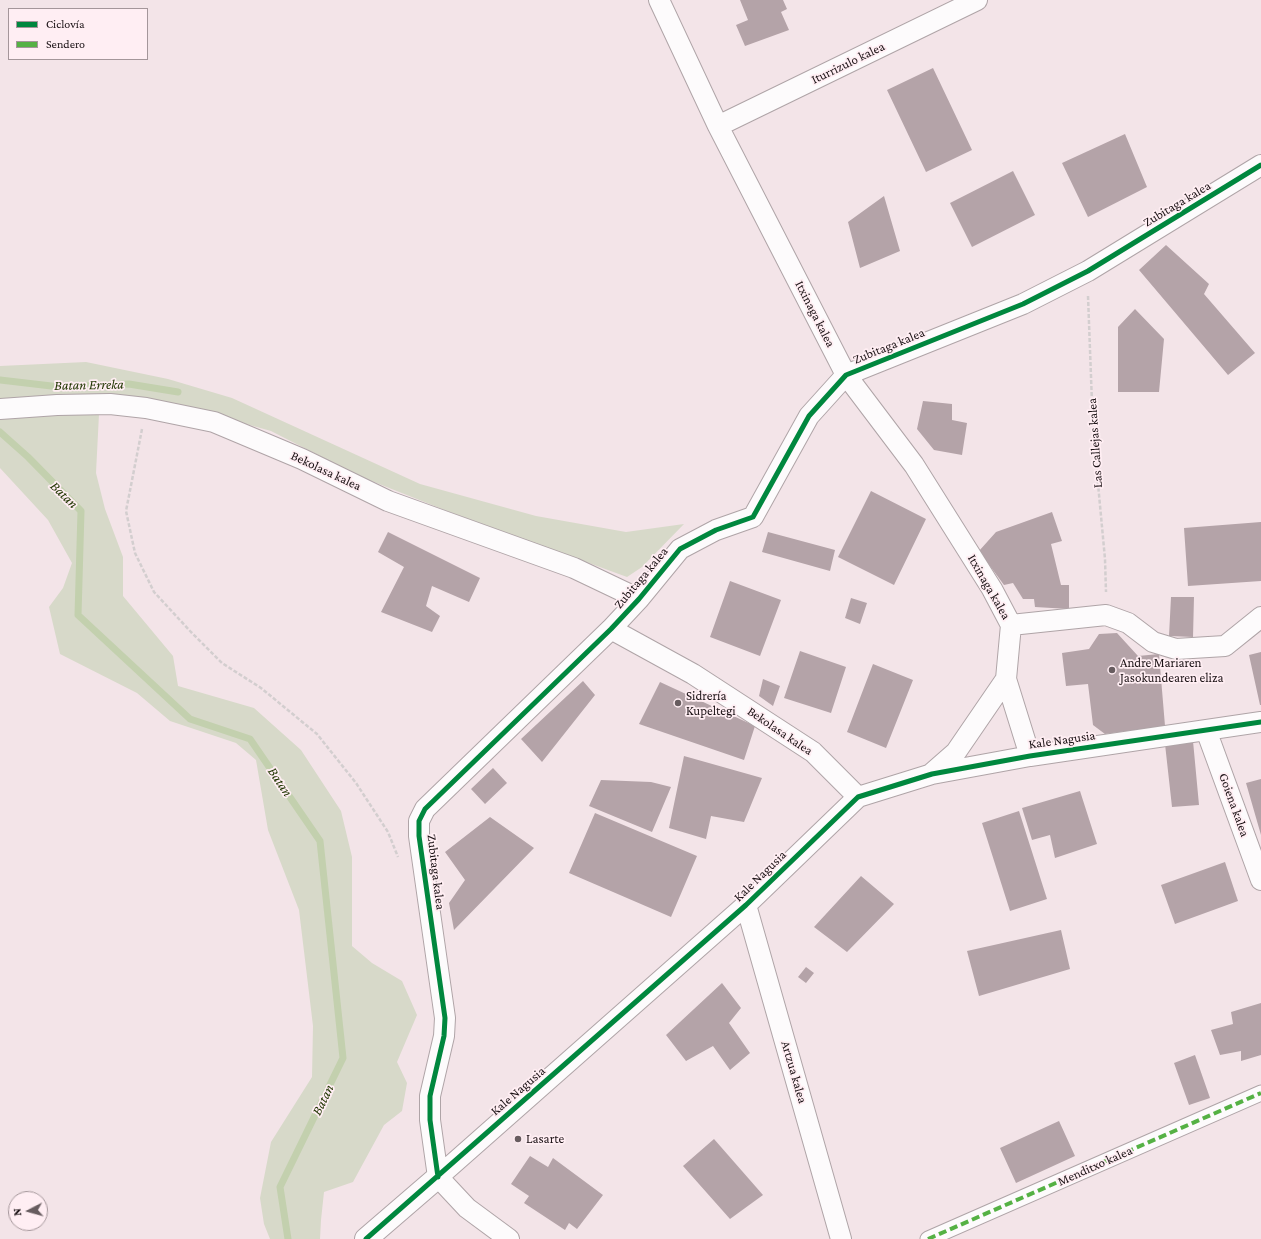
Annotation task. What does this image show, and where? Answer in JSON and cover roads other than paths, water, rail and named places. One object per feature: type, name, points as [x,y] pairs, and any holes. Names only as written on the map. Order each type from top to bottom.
[{"type":"street","name":"Itxinaga kalea","points":[[659,0],[718,126],[846,375],[914,465],[992,589],[1011,625],[1006,679],[1030,756]]},
{"type":"street","name":"Iturrizulo kalea","points":[[718,126],[977,0]]},
{"type":"street","name":"Zubitaga kalea","points":[[438,1177],[430,1120],[430,1096],[444,1036],[445,1018],[419,836],[419,821],[425,809],[611,629],[639,599],[680,549],[716,530],[753,517],[809,416],[846,375],[1023,304],[1088,271],[1261,165]]},
{"type":"street","name":"Bekolasa kalea","points":[[0,409],[57,405],[110,404],[146,408],[214,422],[302,459],[388,501],[574,568],[639,599]]},
{"type":"street","points":[[1011,625],[1106,615],[1128,623],[1153,642],[1176,649],[1225,646],[1261,617]]},
{"type":"street","name":"Bekolasa kalea","points":[[611,629],[693,674],[813,752],[858,797]]},
{"type":"street","name":"Itxinaga kalea","points":[[932,774],[956,752],[1006,679]]},
{"type":"street","name":"Kale Nagusia","points":[[366,1239],[746,905],[858,797],[932,774],[1030,756],[1261,722]]},
{"type":"street","name":"Goiena kalea","points":[[1206,730],[1261,880]]},
{"type":"street","name":"Artzua kalea","points":[[746,905],[841,1239]]},
{"type":"street","name":"Menditxo kalea","points":[[928,1239],[1261,1093]]},
{"type":"street","points":[[438,1177],[468,1208],[509,1239]]},
{"type":"waterway","name":"Batan Erreka","points":[[0,380],[60,387],[129,384],[178,392]]},
{"type":"waterway","name":"Batan","points":[[0,432],[28,457],[81,511],[78,615],[190,719],[250,739],[320,841],[343,1058],[280,1187],[288,1239]]},
{"type":"place","name":"Andre Mariaren Jasokundearen eliza","points":[[1112,670]]},
{"type":"place","name":"Sidrería Kupeltegi","points":[[678,703]]},
{"type":"place","name":"Lasarte","points":[[518,1139]]}]
